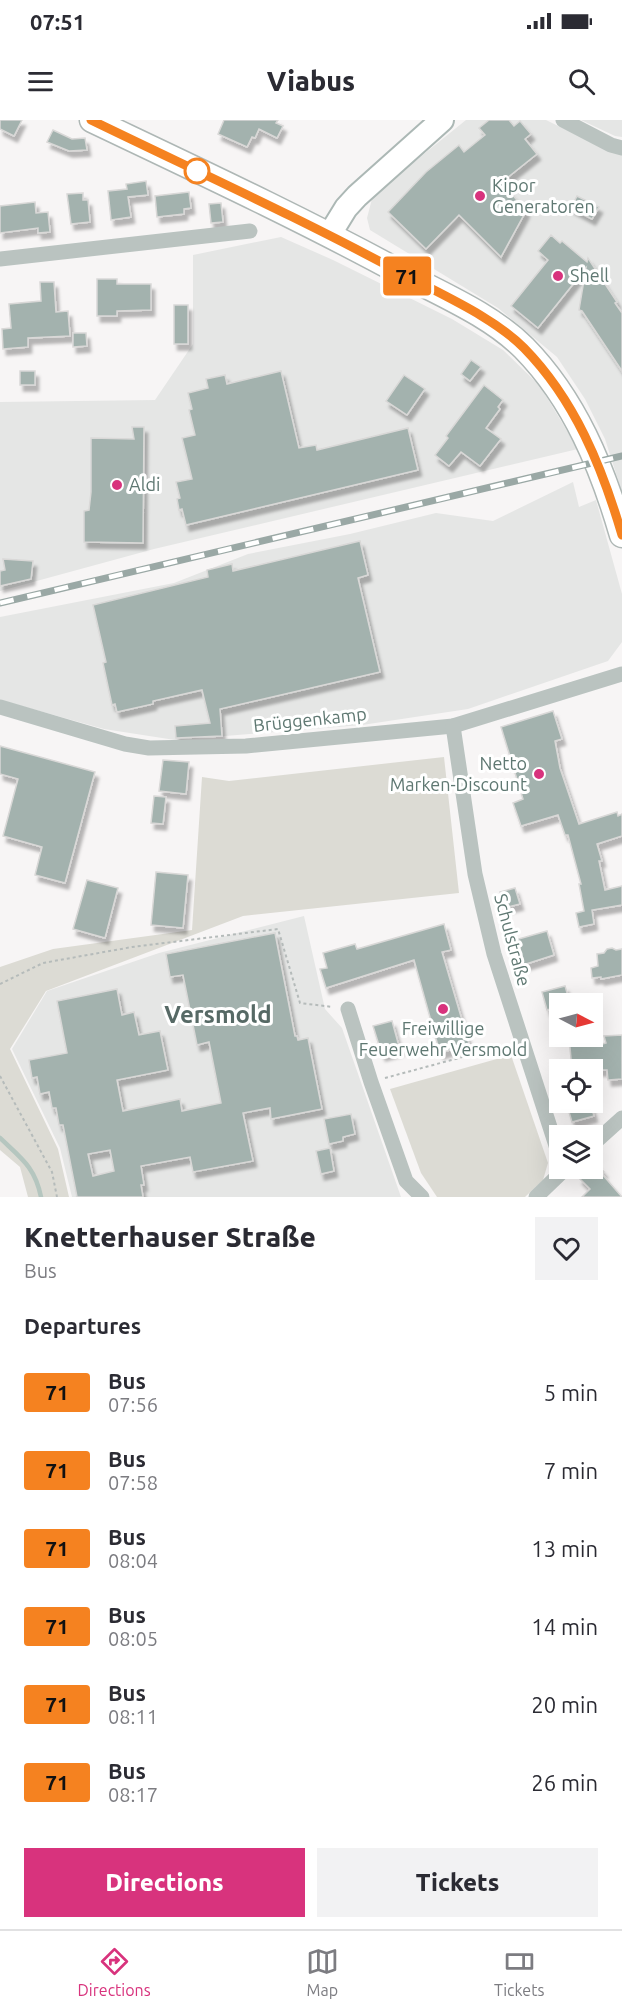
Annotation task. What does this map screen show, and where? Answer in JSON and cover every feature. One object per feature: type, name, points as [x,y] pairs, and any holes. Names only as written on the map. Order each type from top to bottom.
[{"type":"main road","points":[[92,120],[330,234],[491,322],[522,346],[547,375],[586,437],[598,462],[622,535]]},
{"type":"street","points":[[330,234],[346,208],[357,196],[442,120]]},
{"type":"street","points":[[563,120],[611,145],[622,148]]},
{"type":"street","points":[[0,259],[250,231]]},
{"type":"street","name":"Brüggenkamp","points":[[0,707],[125,744],[149,748],[246,746],[453,726],[560,695],[622,674]]},
{"type":"street","name":"Schulstraße","points":[[453,726],[475,874],[494,954],[549,1125]]},
{"type":"street","points":[[348,1009],[406,1181],[422,1197]]},
{"type":"street","points":[[603,1135],[622,1118]]},
{"type":"street","points":[[536,1197],[555,1179]]},
{"type":"path","points":[[0,984],[43,963],[132,947],[278,929],[300,1003],[348,1009]]},
{"type":"path","points":[[371,1082],[522,1041]]},
{"type":"path","points":[[0,1076],[52,1172],[57,1197]]},
{"type":"shaded area","points":[[466,120],[546,120],[622,155],[622,492],[605,439],[585,399],[557,357],[498,308],[370,230],[367,218],[373,195]]},
{"type":"shaded area","points":[[581,120],[622,120],[622,137],[615,136]]},
{"type":"shaded area","points":[[281,237],[452,319],[503,350],[540,386],[578,449],[154,549],[0,591],[0,402],[155,400],[193,344],[193,255]]},
{"type":"shaded area","points":[[573,482],[579,507],[596,500],[622,594],[622,642],[608,661],[468,709],[362,725],[175,740],[104,729],[0,700],[0,617],[174,583],[248,554],[350,534],[436,513],[493,521]]},
{"type":"shaded area","points":[[444,757],[459,893],[243,916],[46,991],[10,1049],[58,1149],[69,1197],[28,1197],[20,1167],[0,1150],[0,967],[53,949],[192,930],[202,777],[229,781]]},
{"type":"shaded area","points":[[304,916],[325,1009],[342,1028],[401,1197],[72,1197],[60,1148],[12,1049],[47,991],[159,953]]},
{"type":"shaded area","points":[[511,1055],[548,1163],[543,1180],[525,1197],[437,1197],[421,1173],[390,1089]]},
{"type":"building","points":[[0,120],[22,120],[14,136],[0,129]]},
{"type":"building","points":[[224,120],[278,120],[276,123],[283,126],[277,138],[259,129],[247,147],[218,134]]},
{"type":"building","points":[[489,120],[509,120],[514,126],[520,121],[531,134],[525,139],[537,154],[502,182],[526,211],[501,257],[459,215],[426,249],[388,212],[426,172],[459,145],[464,152],[485,135],[479,128]]},
{"type":"building","points":[[53,130],[72,139],[85,138],[87,150],[69,151],[47,142]]},
{"type":"building","points":[[146,181],[148,195],[128,197],[131,217],[111,220],[108,191],[127,189],[126,184]]},
{"type":"building","points":[[189,192],[191,208],[184,209],[184,214],[157,217],[155,196]]},
{"type":"building","points":[[83,193],[83,200],[88,200],[90,222],[71,224],[67,194]]},
{"type":"building","points":[[577,196],[599,207],[592,219],[571,208]]},
{"type":"building","points":[[35,202],[36,213],[48,212],[50,232],[38,233],[38,228],[0,233],[0,206]]},
{"type":"building","points":[[221,203],[223,222],[211,223],[209,204]]},
{"type":"building","points":[[551,235],[560,243],[562,241],[587,262],[588,258],[617,302],[615,303],[622,313],[622,371],[582,311],[579,310],[586,268],[538,328],[511,306],[548,260],[538,251]]},
{"type":"building","points":[[97,279],[117,279],[117,284],[151,284],[151,310],[117,311],[117,316],[97,316]]},
{"type":"building","points":[[40,282],[54,282],[56,312],[68,311],[70,336],[28,338],[28,347],[3,349],[2,329],[11,328],[9,304],[41,301]]},
{"type":"building","points":[[174,305],[188,305],[188,344],[174,344]]},
{"type":"building","points":[[73,333],[86,333],[87,346],[73,347]]},
{"type":"building","points":[[471,360],[481,367],[470,381],[461,374]]},
{"type":"building","points":[[20,371],[35,371],[35,385],[20,385]]},
{"type":"building","points":[[281,371],[299,448],[316,445],[317,450],[408,428],[418,470],[186,525],[182,509],[179,510],[177,499],[180,498],[176,482],[192,479],[182,438],[195,435],[189,410],[192,409],[188,393],[208,388],[206,379],[225,375],[227,384]]},
{"type":"building","points":[[404,375],[425,389],[407,415],[386,401]]},
{"type":"building","points":[[484,385],[503,400],[498,407],[500,409],[486,428],[501,439],[480,466],[461,452],[449,466],[435,455],[448,438],[446,436]]},
{"type":"building","name":"Aldi","points":[[132,427],[144,427],[143,543],[84,542],[84,511],[89,510],[91,492],[91,438],[134,439]]},
{"type":"building","points":[[360,541],[368,575],[358,578],[380,672],[220,709],[222,736],[176,738],[175,726],[210,723],[202,690],[117,712],[115,704],[112,705],[103,663],[106,662],[93,605],[208,577],[207,570],[232,564],[233,571]]},
{"type":"building","points":[[3,559],[33,561],[31,579],[0,586],[0,571],[5,570]]},
{"type":"building","points":[[553,711],[562,739],[555,741],[560,768],[579,824],[617,812],[618,816],[622,814],[622,836],[597,844],[602,861],[599,861],[605,890],[622,886],[622,905],[592,910],[594,924],[579,927],[576,913],[584,911],[579,884],[581,884],[568,835],[565,835],[558,815],[521,826],[513,803],[523,799],[501,727]]},
{"type":"building","points":[[0,746],[95,772],[65,883],[35,875],[42,847],[3,836],[18,779],[0,774]]},
{"type":"building","points":[[163,760],[189,762],[186,794],[159,791]]},
{"type":"building","points":[[154,796],[166,797],[163,824],[151,823]]},
{"type":"building","points":[[156,872],[188,875],[183,928],[151,925]]},
{"type":"building","points":[[87,880],[118,888],[105,938],[73,929]]},
{"type":"building","points":[[515,888],[520,904],[504,908],[500,892]]},
{"type":"building","name":"Freiwillige Feuerwehr Versmold","points":[[444,924],[451,950],[442,952],[469,1044],[440,1053],[414,960],[326,988],[320,969],[327,968],[323,953],[355,944],[357,949]]},
{"type":"building","points":[[547,931],[554,955],[523,965],[515,940]]},
{"type":"building","points":[[275,933],[295,1036],[298,1040],[308,1038],[322,1109],[271,1119],[270,1108],[243,1113],[253,1161],[193,1172],[190,1157],[141,1166],[143,1197],[77,1197],[63,1125],[59,1125],[56,1108],[52,1108],[49,1092],[40,1094],[37,1077],[32,1078],[29,1060],[67,1053],[57,1001],[117,989],[122,1015],[134,1012],[139,1035],[160,1031],[168,1070],[117,1080],[123,1111],[180,1099],[182,1111],[221,1103],[209,1042],[197,1045],[183,975],[170,977],[166,954]],"holes":[[[110,1150],[114,1171],[93,1176],[88,1154]]]},
{"type":"building","points":[[612,948],[622,949],[622,975],[601,979],[601,977],[592,978],[591,968],[598,966],[597,954]]},
{"type":"building","points":[[565,986],[567,993],[549,993],[549,1009],[547,1010],[542,992]]},
{"type":"building","points":[[392,1021],[400,1050],[382,1055],[373,1026]]},
{"type":"building","points":[[622,1035],[622,1079],[608,1080],[607,1070],[603,1070],[603,1059],[571,1059],[570,1047],[603,1047],[603,1044],[606,1043],[604,1036]]},
{"type":"building","points":[[569,1113],[593,1113],[594,1116],[572,1122]]},
{"type":"building","points":[[351,1114],[355,1134],[343,1137],[343,1141],[329,1144],[324,1119]]},
{"type":"building","points":[[330,1148],[334,1171],[321,1174],[316,1151]]},
{"type":"building","points":[[603,1175],[622,1197],[582,1197],[590,1189],[580,1179],[603,1179]]},
{"type":"waterway","points":[[0,1138],[31,1170],[41,1197]]},
{"type":"railway","points":[[0,603],[622,456]]},
{"type":"bus line","name":"71","points":[[91,120],[330,234],[491,322],[510,336],[522,346],[547,375],[581,428],[598,462],[622,535]]},
{"type":"place","name":"Kipor Generatoren","points":[[480,196]]},
{"type":"place","name":"Shell","points":[[558,276]]},
{"type":"place","name":"Aldi","points":[[117,485]]},
{"type":"place","name":"Netto Marken-Discount","points":[[539,774]]},
{"type":"place","name":"Freiwillige Feuerwehr Versmold","points":[[443,1009]]},
{"type":"district","name":"Versmold","points":[[218,1015]]}]
